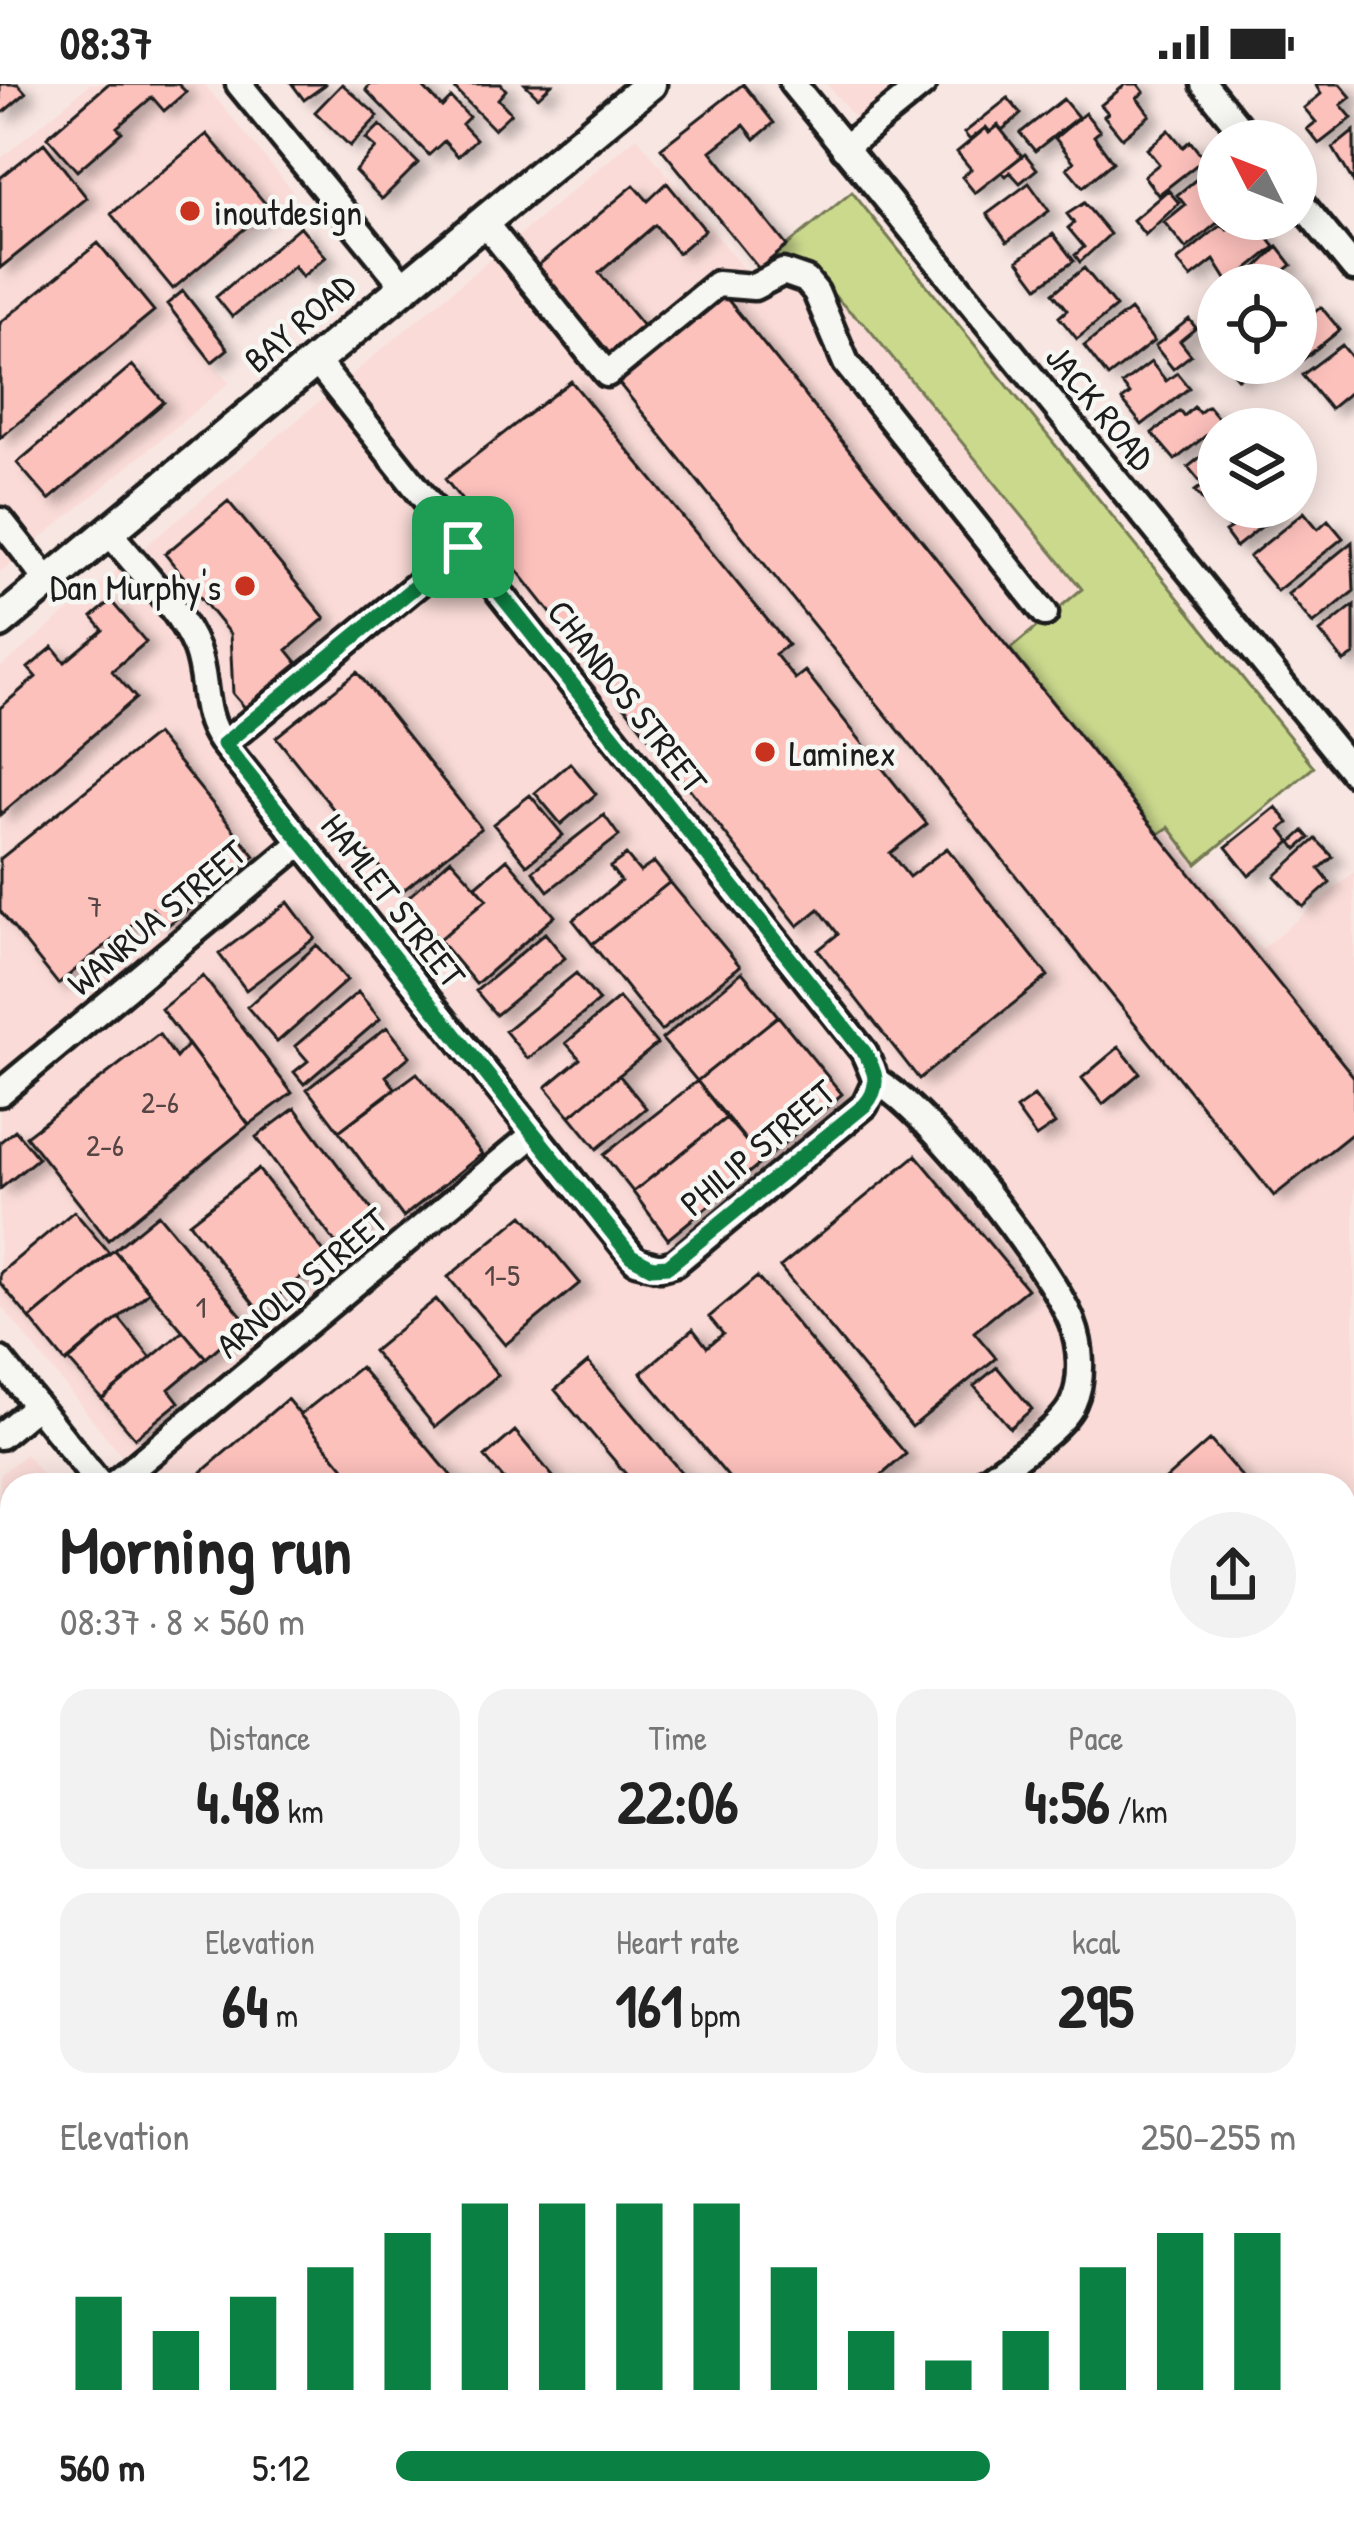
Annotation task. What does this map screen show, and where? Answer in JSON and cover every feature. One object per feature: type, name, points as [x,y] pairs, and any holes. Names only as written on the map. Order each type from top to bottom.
[{"type":"main road","name":"BAY ROAD","points":[[0,622],[25,591],[109,532],[650,84]]},
{"type":"street","points":[[239,84],[404,286]]},
{"type":"street","name":"JACK ROAD","points":[[793,84],[1354,773]]},
{"type":"street","points":[[844,148],[923,84]]},
{"type":"street","points":[[1204,84],[1233,120]]},
{"type":"street","points":[[483,221],[607,374],[717,284],[754,287],[783,272],[806,280],[825,307],[846,363],[1045,613]]},
{"type":"street","points":[[1317,223],[1354,268]]},
{"type":"street","name":"CHANDOS STREET","points":[[315,361],[864,1052],[876,1081],[905,1100],[1031,1250],[1076,1334],[1079,1376],[1067,1412],[995,1473]]},
{"type":"street","points":[[2,520],[25,591]]},
{"type":"street","name":"HAMLET STREET","points":[[109,532],[192,640],[202,670],[205,708],[224,744],[636,1261],[660,1268],[675,1263]]},
{"type":"street","points":[[224,744],[463,547]]},
{"type":"street","name":"WANRUA STREET","points":[[0,1093],[302,842]]},
{"type":"street","name":"PHILIP STREET","points":[[675,1263],[865,1105],[876,1081]]},
{"type":"street","name":"ARNOLD STREET","points":[[127,1473],[534,1134]]},
{"type":"street","points":[[0,1360],[90,1473]]},
{"type":"street","points":[[0,1436],[36,1406]]},
{"type":"shaded area","points":[[90,84],[204,84],[294,193],[167,303],[229,383],[0,572],[0,159]]},
{"type":"shaded area","points":[[827,84],[917,84],[863,128]]},
{"type":"shaded area","points":[[637,137],[749,276],[852,192],[1314,767],[1192,868],[1261,950],[1354,872],[1354,1473],[135,1473],[0,1304],[0,668]]},
{"type":"shaded area","points":[[26,1454],[41,1473],[2,1473]]},
{"type":"green space","points":[[852,192],[1314,767],[1197,864],[1169,827],[1159,834],[1010,649],[1082,589],[865,324],[799,265],[787,259],[762,266]]},
{"type":"building","points":[[0,84],[18,84],[26,93],[0,115]]},
{"type":"building","points":[[108,84],[178,84],[186,92],[164,111],[152,97],[117,127],[122,132],[77,171],[47,137]]},
{"type":"building","points":[[292,84],[325,84],[325,85],[304,100]]},
{"type":"building","points":[[342,84],[378,116],[350,146],[315,112]]},
{"type":"building","points":[[370,84],[420,84],[442,107],[451,98],[469,117],[462,124],[476,139],[458,156],[444,141],[429,155],[366,90]]},
{"type":"building","points":[[460,84],[501,84],[506,90],[498,99],[511,113],[494,129],[455,89]]},
{"type":"building","points":[[525,84],[552,84],[538,97]]},
{"type":"building","points":[[743,84],[774,123],[755,139],[744,125],[711,151],[787,246],[759,269],[661,148]]},
{"type":"building","points":[[1126,84],[1138,84],[1144,92],[1137,98],[1150,115],[1122,138],[1101,105]]},
{"type":"building","points":[[1315,84],[1340,84],[1351,97],[1341,105],[1352,118],[1319,144],[1317,120],[1304,108],[1321,94]]},
{"type":"building","points":[[1008,98],[1021,114],[1002,130],[998,125],[990,132],[986,127],[970,140],[964,133]]},
{"type":"building","points":[[1063,99],[1078,117],[1035,151],[1020,133]]},
{"type":"building","points":[[1085,113],[1100,131],[1094,136],[1113,162],[1083,187],[1067,168],[1074,162],[1055,138]]},
{"type":"building","points":[[380,125],[418,163],[382,199],[355,171],[376,148],[366,139]]},
{"type":"building","points":[[998,126],[1022,156],[975,193],[962,177],[971,169],[957,152],[986,128],[989,133]]},
{"type":"building","points":[[1169,130],[1183,147],[1190,141],[1197,150],[1197,164],[1158,195],[1144,176],[1159,164],[1147,149]]},
{"type":"building","points":[[1354,131],[1354,183],[1333,148]]},
{"type":"building","name":"inoutdesign","points":[[207,134],[269,208],[173,289],[111,214]]},
{"type":"building","points":[[44,143],[87,198],[0,268],[0,178]]},
{"type":"building","points":[[1025,154],[1037,169],[1020,183],[1010,172],[1006,176],[1002,172]]},
{"type":"building","points":[[1197,179],[1197,240],[1186,249],[1164,222],[1185,205],[1177,195]]},
{"type":"building","points":[[667,183],[705,230],[678,253],[655,225],[599,273],[643,326],[608,355],[535,268],[634,185],[648,201]]},
{"type":"building","points":[[1029,183],[1049,211],[1007,242],[987,214]]},
{"type":"building","points":[[1168,190],[1179,203],[1145,235],[1133,220]]},
{"type":"building","points":[[1084,203],[1110,234],[1080,262],[1075,255],[1084,247],[1068,228],[1074,223],[1067,214]]},
{"type":"building","points":[[300,226],[326,257],[302,277],[294,266],[232,317],[216,297]]},
{"type":"building","points":[[1053,234],[1074,261],[1038,287],[1018,260]]},
{"type":"building","points":[[1203,240],[1270,240],[1275,247],[1254,264],[1216,264],[1214,260],[1197,264],[1197,273],[1191,278],[1177,261]]},
{"type":"building","points":[[98,243],[154,311],[0,438],[0,323]]},
{"type":"building","points":[[1278,247],[1291,264],[1261,264]]},
{"type":"building","points":[[1084,268],[1116,307],[1077,339],[1059,317],[1067,310],[1053,293]]},
{"type":"building","points":[[183,291],[228,349],[212,362],[167,304]]},
{"type":"building","points":[[724,295],[1354,1077],[1354,1132],[1274,1196],[617,381]]},
{"type":"building","points":[[1321,307],[1340,330],[1317,348],[1317,310]]},
{"type":"building","points":[[1130,310],[1154,341],[1108,377],[1084,346]]},
{"type":"building","points":[[1189,319],[1196,328],[1180,341],[1191,355],[1173,369],[1155,346]]},
{"type":"building","points":[[1342,345],[1354,360],[1354,389],[1330,409],[1309,384],[1317,384],[1317,364]]},
{"type":"building","points":[[1151,362],[1166,381],[1177,373],[1189,388],[1142,425],[1122,400],[1130,394],[1122,384]]},
{"type":"building","points":[[132,365],[164,402],[49,500],[17,463]]},
{"type":"building","name":"Laminex","points":[[571,381],[788,645],[775,654],[795,679],[805,671],[927,824],[890,853],[909,877],[947,848],[1048,976],[919,1079],[818,950],[838,934],[819,909],[798,926],[445,479]]},
{"type":"building","points":[[1194,407],[1197,443],[1175,460],[1152,433],[1180,411],[1184,416]]},
{"type":"building","name":"Dan Murphy's","points":[[228,501],[325,618],[287,650],[300,666],[247,710],[233,694],[230,634],[165,554]]},
{"type":"building","points":[[1328,520],[1343,538],[1277,591],[1249,557],[1284,528],[1318,529]]},
{"type":"building","points":[[1260,528],[1236,547],[1225,532]]},
{"type":"building","points":[[1352,542],[1354,591],[1313,624],[1288,594]]},
{"type":"building","points":[[111,601],[146,642],[112,671],[136,698],[0,815],[0,708],[36,677],[28,668],[53,647],[65,662],[103,630],[92,617]]},
{"type":"building","points":[[1354,605],[1354,655],[1344,662],[1320,632]]},
{"type":"building","points":[[357,672],[481,828],[400,893],[276,737]]},
{"type":"building","points":[[156,734],[255,856],[167,926],[152,908],[58,984],[0,911],[0,859]]},
{"type":"building","points":[[570,763],[596,794],[561,824],[535,793]]},
{"type":"building","points":[[530,795],[563,835],[527,865],[493,824]]},
{"type":"building","points":[[1276,807],[1289,823],[1281,829],[1291,842],[1249,876],[1226,847]]},
{"type":"building","points":[[604,815],[619,836],[548,891],[533,871]]},
{"type":"building","points":[[1304,831],[1310,838],[1297,849],[1292,842]]},
{"type":"building","points":[[1316,839],[1333,857],[1319,869],[1330,883],[1303,907],[1275,876]]},
{"type":"building","points":[[626,855],[640,872],[654,862],[670,882],[592,944],[573,920],[621,881],[610,867]]},
{"type":"building","points":[[451,859],[487,899],[439,940],[404,901]]},
{"type":"building","points":[[507,859],[555,916],[476,984],[439,940],[487,899],[476,886]]},
{"type":"building","points":[[670,882],[740,966],[661,1031],[592,944]]},
{"type":"building","points":[[288,902],[315,938],[246,990],[219,954]]},
{"type":"building","points":[[545,933],[565,958],[496,1015],[476,991]]},
{"type":"building","points":[[317,945],[347,980],[277,1042],[247,1007]]},
{"type":"building","points":[[742,972],[778,1016],[697,1081],[662,1039]]},
{"type":"building","points":[[576,973],[599,1001],[528,1059],[505,1031]]},
{"type":"building","points":[[203,976],[292,1093],[249,1125],[161,1009]]},
{"type":"building","points":[[358,992],[380,1019],[304,1084],[294,1072],[308,1061],[295,1046]]},
{"type":"building","points":[[619,998],[657,1044],[570,1116],[546,1087],[580,1059],[566,1043]]},
{"type":"building","points":[[778,1016],[842,1094],[763,1161],[697,1081]]},
{"type":"building","points":[[387,1027],[410,1056],[386,1076],[395,1088],[339,1131],[307,1089]]},
{"type":"building","points":[[159,1034],[176,1058],[188,1044],[249,1125],[108,1240],[26,1136]]},
{"type":"building","points":[[1119,1047],[1140,1073],[1103,1104],[1082,1078]]},
{"type":"building","points":[[417,1073],[482,1154],[403,1217],[339,1131]]},
{"type":"building","points":[[619,1075],[646,1108],[597,1149],[570,1116]]},
{"type":"building","points":[[697,1081],[726,1118],[633,1192],[604,1155]]},
{"type":"building","points":[[1034,1096],[1055,1124],[1036,1137],[1016,1109]]},
{"type":"building","points":[[295,1108],[375,1214],[336,1244],[256,1137]]},
{"type":"building","points":[[726,1118],[763,1161],[668,1239],[633,1192]]},
{"type":"building","points":[[15,1130],[38,1158],[0,1189],[0,1142]]},
{"type":"building","points":[[916,1155],[1027,1289],[974,1332],[996,1358],[912,1427],[780,1267]]},
{"type":"building","points":[[258,1169],[327,1256],[259,1311],[189,1223]]},
{"type":"building","points":[[74,1211],[109,1253],[30,1319],[0,1283],[0,1273]]},
{"type":"building","points":[[158,1214],[247,1322],[206,1358],[114,1250]]},
{"type":"building","points":[[523,1215],[580,1283],[505,1345],[448,1277]]},
{"type":"building","points":[[114,1250],[149,1292],[66,1363],[30,1319]]},
{"type":"building","points":[[757,1277],[906,1454],[884,1473],[725,1473],[641,1373],[693,1329],[707,1347],[723,1334],[709,1317]]},
{"type":"building","points":[[436,1299],[498,1375],[435,1427],[373,1351]]},
{"type":"building","points":[[119,1318],[151,1358],[102,1399],[68,1360]]},
{"type":"building","points":[[183,1331],[206,1358],[169,1389],[179,1402],[135,1438],[102,1399]]},
{"type":"building","points":[[588,1362],[682,1473],[625,1473],[555,1390]]},
{"type":"building","points":[[360,1367],[449,1473],[348,1473],[300,1415]]},
{"type":"building","points":[[997,1367],[1032,1409],[1010,1428],[974,1386]]},
{"type":"building","points":[[287,1399],[348,1473],[201,1473]]},
{"type":"building","points":[[515,1431],[550,1473],[499,1473],[485,1457]]},
{"type":"building","points":[[1210,1440],[1239,1473],[1173,1473]]},
{"type":"place","name":"inoutdesign","points":[[190,211]]},
{"type":"place","name":"Dan Murphy's","points":[[245,586]]},
{"type":"place","name":"Laminex","points":[[765,752]]},
{"type":"route","points":[[463,547],[864,1052],[875,1072],[874,1090],[865,1105],[668,1266],[652,1267],[631,1256],[224,744],[463,547]]}]
